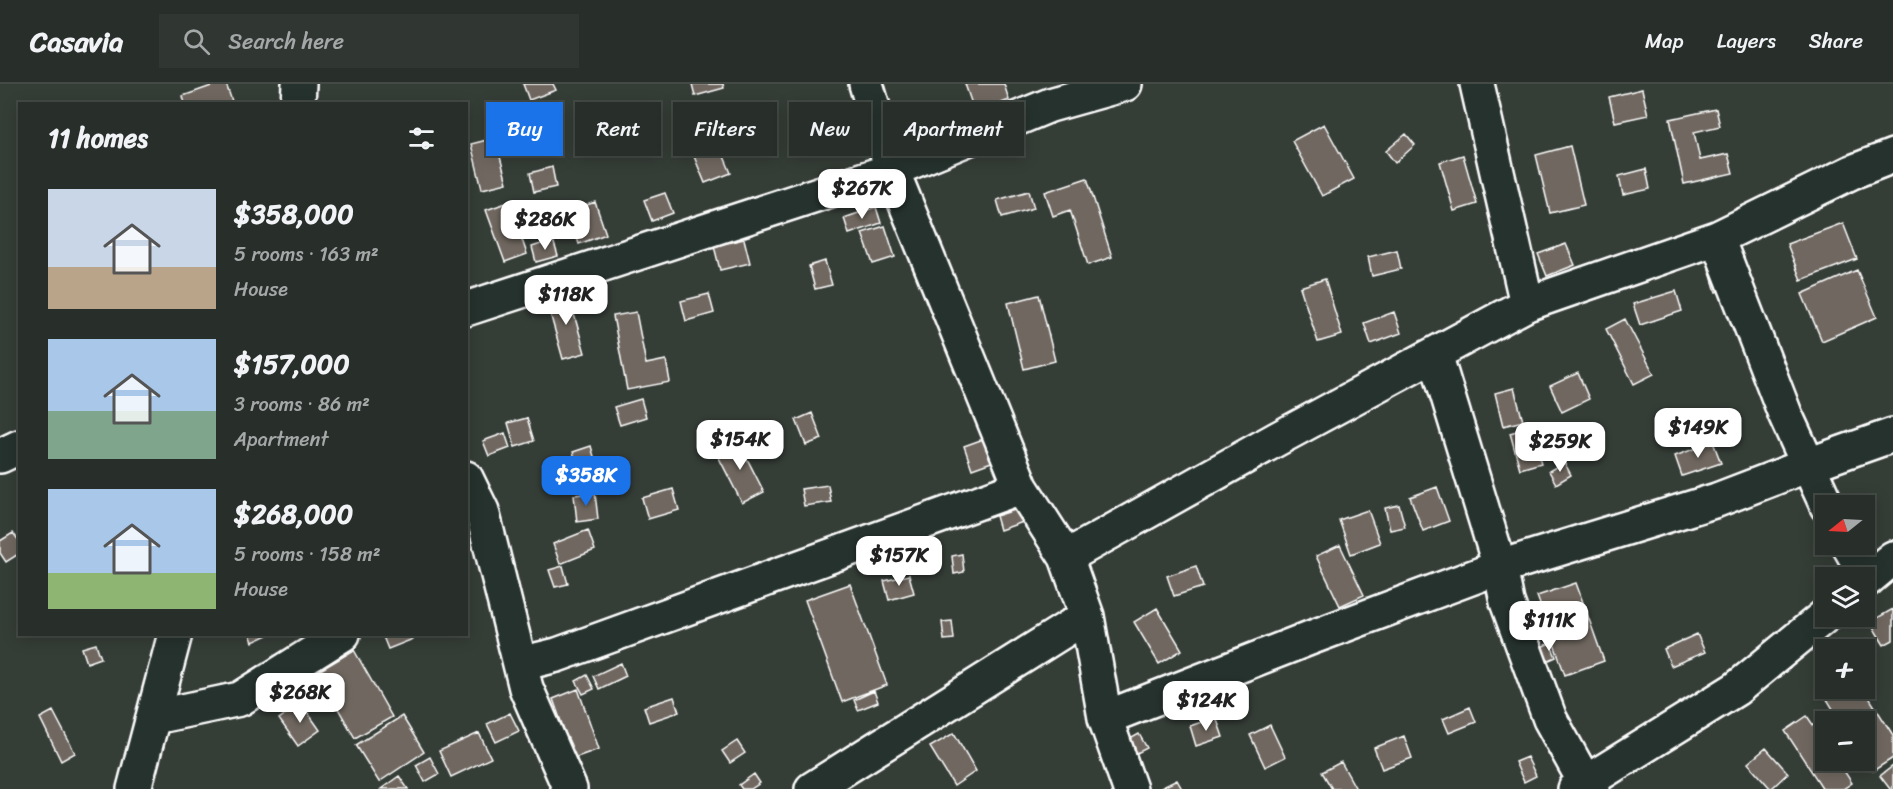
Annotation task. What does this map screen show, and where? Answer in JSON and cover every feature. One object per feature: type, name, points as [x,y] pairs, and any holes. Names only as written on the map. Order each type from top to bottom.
[{"type":"street","points":[[298,102],[299,84]]},
{"type":"street","points":[[866,84],[892,170],[1020,487],[1066,557],[1087,616],[1105,718],[1130,789]]},
{"type":"street","points":[[468,308],[892,170],[1050,105],[1125,84]]},
{"type":"street","points":[[1477,84],[1527,304]]},
{"type":"street","points":[[1066,557],[1277,439],[1527,304],[1718,238],[1852,172],[1893,156]]},
{"type":"street","points":[[1718,238],[1785,414],[1822,495]]},
{"type":"street","points":[[1435,354],[1500,567],[1507,602],[1550,719],[1584,787],[1736,689],[1815,624]]},
{"type":"street","points":[[1105,718],[1500,567],[1717,500],[1893,435]]},
{"type":"street","points":[[0,456],[18,447]]},
{"type":"street","points":[[468,482],[482,511],[477,544],[526,688],[570,789]]},
{"type":"street","points":[[519,664],[557,655],[1020,487]]},
{"type":"street","points":[[1875,573],[1893,558]]},
{"type":"street","points":[[812,789],[1087,616]]},
{"type":"street","points":[[134,789],[174,636]]},
{"type":"street","points":[[154,717],[240,699],[339,636]]},
{"type":"building","points":[[217,84],[226,84],[232,102],[184,102],[183,96]]},
{"type":"building","points":[[523,84],[553,84],[556,90],[529,100]]},
{"type":"building","points":[[692,84],[723,84],[724,88],[695,96]]},
{"type":"building","points":[[965,84],[1004,84],[1009,100],[1004,102],[971,102]]},
{"type":"building","points":[[1642,89],[1648,115],[1615,122],[1609,97]]},
{"type":"building","points":[[1716,109],[1720,126],[1694,132],[1700,160],[1728,154],[1733,173],[1684,184],[1670,119]]},
{"type":"building","points":[[1324,124],[1354,179],[1322,196],[1292,141]]},
{"type":"building","points":[[1406,134],[1415,145],[1395,163],[1386,151]]},
{"type":"building","points":[[486,140],[486,156],[500,156],[507,183],[482,189],[471,144]]},
{"type":"building","points":[[1570,146],[1584,205],[1550,213],[1536,155]]},
{"type":"building","points":[[1463,155],[1477,204],[1454,211],[1440,162]]},
{"type":"building","points":[[694,156],[724,156],[731,173],[705,183]]},
{"type":"building","points":[[552,167],[556,187],[534,192],[530,173]]},
{"type":"building","points":[[1646,169],[1650,189],[1623,195],[1619,176]]},
{"type":"building","points":[[1087,178],[1112,257],[1088,265],[1070,210],[1053,216],[1045,192]]},
{"type":"building","points":[[1029,191],[1034,208],[1002,217],[997,200]]},
{"type":"building","points":[[665,193],[673,213],[652,221],[644,200]]},
{"type":"building","points":[[509,202],[527,254],[505,262],[486,210]]},
{"type":"building","points":[[595,202],[606,234],[579,244],[568,212]]},
{"type":"building","points":[[876,207],[881,223],[849,234],[844,218]]},
{"type":"building","points":[[1843,223],[1857,259],[1801,280],[1787,244]]},
{"type":"building","points":[[885,226],[895,257],[873,264],[862,233]]},
{"type":"building","points":[[744,239],[750,263],[720,270],[714,246]]},
{"type":"building","points":[[553,240],[558,256],[536,262],[532,247]]},
{"type":"building","points":[[1566,244],[1575,265],[1547,276],[1538,254]]},
{"type":"building","points":[[1397,250],[1401,269],[1372,276],[1368,257]]},
{"type":"building","points":[[825,261],[832,285],[815,289],[809,266]]},
{"type":"building","points":[[1725,264],[1731,287],[1716,292],[1709,269]]},
{"type":"building","points":[[1857,270],[1877,317],[1822,341],[1802,294]]},
{"type":"building","points":[[1325,279],[1342,335],[1318,342],[1300,287]]},
{"type":"building","points":[[1676,291],[1682,311],[1640,325],[1633,304]]},
{"type":"building","points":[[568,293],[585,353],[563,359],[546,299]]},
{"type":"building","points":[[709,294],[714,313],[686,321],[681,301]]},
{"type":"building","points":[[1039,295],[1055,361],[1024,369],[1008,303]]},
{"type":"building","points":[[636,312],[646,364],[666,360],[670,382],[627,390],[613,316]]},
{"type":"building","points":[[1394,312],[1401,333],[1371,344],[1364,323]]},
{"type":"building","points":[[1625,319],[1654,374],[1634,384],[1606,329]]},
{"type":"building","points":[[1578,373],[1589,399],[1562,412],[1550,386]]},
{"type":"building","points":[[1514,388],[1523,421],[1503,426],[1495,393]]},
{"type":"building","points":[[641,399],[646,417],[620,425],[614,407]]},
{"type":"building","points":[[812,413],[822,439],[806,445],[796,420]]},
{"type":"building","points":[[527,418],[534,441],[515,447],[508,423]]},
{"type":"building","points":[[1530,427],[1541,463],[1520,469],[1510,433]]},
{"type":"building","points":[[505,433],[510,448],[489,456],[483,441]]},
{"type":"building","points":[[989,437],[997,460],[972,469],[964,446]]},
{"type":"building","points":[[737,439],[764,492],[742,503],[715,450]]},
{"type":"building","points":[[1713,442],[1721,463],[1682,476],[1675,456]]},
{"type":"building","points":[[591,446],[595,460],[578,466],[573,452]]},
{"type":"building","points":[[1564,462],[1571,475],[1556,484],[1549,471]]},
{"type":"building","points":[[828,485],[831,502],[804,506],[801,489]]},
{"type":"building","points":[[1437,487],[1449,521],[1423,531],[1410,497]]},
{"type":"building","points":[[673,489],[679,510],[648,519],[642,498]]},
{"type":"building","points":[[595,493],[598,519],[577,522],[574,495]]},
{"type":"building","points":[[1399,505],[1405,527],[1390,530],[1385,508]]},
{"type":"building","points":[[1018,509],[1023,522],[1000,530],[996,516]]},
{"type":"building","points":[[1368,510],[1380,543],[1351,554],[1339,520]]},
{"type":"building","points":[[588,530],[595,550],[560,564],[553,544]]},
{"type":"building","points":[[13,533],[18,539],[18,554],[6,562],[0,553],[0,541]]},
{"type":"building","points":[[1340,545],[1364,595],[1340,606],[1316,556]]},
{"type":"building","points":[[962,554],[964,572],[954,574],[952,556]]},
{"type":"building","points":[[563,566],[568,584],[555,587],[549,570]]},
{"type":"building","points":[[1196,566],[1203,587],[1174,596],[1167,576]]},
{"type":"building","points":[[909,575],[914,593],[889,600],[884,581]]},
{"type":"building","points":[[1576,583],[1604,661],[1565,675],[1537,596]]},
{"type":"building","points":[[850,584],[887,685],[842,702],[805,600]]},
{"type":"building","points":[[1157,608],[1182,650],[1159,664],[1134,622]]},
{"type":"building","points":[[1893,609],[1893,640],[1884,645],[1873,627],[1875,627],[1875,619]]},
{"type":"building","points":[[952,621],[954,639],[944,640],[942,622]]},
{"type":"building","points":[[1697,634],[1705,652],[1671,666],[1664,649]]},
{"type":"building","points":[[251,636],[266,636],[253,642]]},
{"type":"building","points":[[383,636],[412,636],[413,639],[388,649]]},
{"type":"building","points":[[1550,643],[1556,657],[1547,661],[1541,647]]},
{"type":"building","points":[[96,644],[101,658],[87,663],[82,648]]},
{"type":"building","points":[[354,650],[392,717],[355,738],[317,672]]},
{"type":"building","points":[[621,663],[626,676],[599,689],[593,676]]},
{"type":"building","points":[[587,675],[594,689],[583,694],[576,681]]},
{"type":"building","points":[[578,689],[599,749],[574,758],[553,699]]},
{"type":"building","points":[[874,691],[878,702],[858,710],[854,700]]},
{"type":"building","points":[[674,697],[679,712],[649,722],[644,707]]},
{"type":"building","points":[[1827,699],[1870,699],[1893,735],[1893,758],[1875,770],[1875,711],[1834,711]]},
{"type":"building","points":[[301,703],[320,730],[298,746],[279,719]]},
{"type":"building","points":[[1470,707],[1476,722],[1449,733],[1443,719]]},
{"type":"building","points":[[53,711],[75,753],[61,761],[40,718]]},
{"type":"building","points":[[510,713],[519,731],[496,742],[487,724]]},
{"type":"building","points":[[402,716],[424,752],[379,782],[356,745]]},
{"type":"building","points":[[1807,716],[1815,728],[1815,771],[1844,771],[1852,783],[1843,789],[1823,789],[1785,731]]},
{"type":"building","points":[[1216,717],[1223,737],[1196,746],[1190,726]]},
{"type":"building","points":[[1270,725],[1285,757],[1265,767],[1250,735]]},
{"type":"building","points":[[479,733],[491,758],[451,777],[439,751]]},
{"type":"building","points":[[954,733],[976,771],[954,786],[930,747]]},
{"type":"building","points":[[1139,734],[1147,748],[1137,753],[1130,739]]},
{"type":"building","points":[[1404,736],[1412,758],[1382,769],[1374,748]]},
{"type":"building","points":[[737,741],[745,753],[730,763],[722,751]]},
{"type":"building","points":[[1766,748],[1788,773],[1771,789],[1748,763]]},
{"type":"building","points":[[430,757],[439,774],[425,782],[416,765]]},
{"type":"building","points":[[1527,757],[1536,776],[1524,782],[1515,762]]},
{"type":"building","points":[[1341,762],[1356,789],[1332,789],[1322,772]]},
{"type":"building","points":[[1893,766],[1893,789],[1890,789],[1880,776]]},
{"type":"building","points":[[754,774],[760,783],[751,789],[742,789],[739,785]]},
{"type":"building","points":[[399,776],[408,789],[381,789]]},
{"type":"building","points":[[1177,780],[1182,789],[1159,789]]}]
